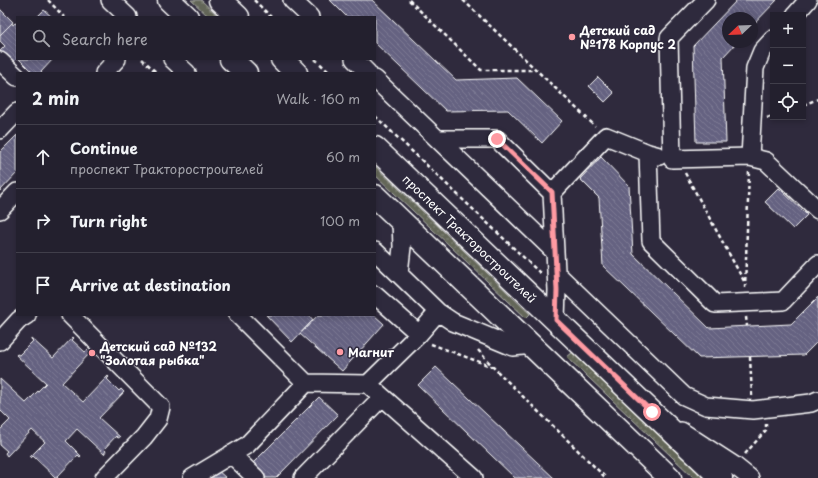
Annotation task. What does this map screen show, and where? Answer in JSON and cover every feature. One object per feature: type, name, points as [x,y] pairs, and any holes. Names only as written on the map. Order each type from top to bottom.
[{"type":"main road","points":[[169,0],[186,16]]},
{"type":"main road","points":[[220,0],[237,16]]},
{"type":"main road","points":[[232,60],[245,72]]},
{"type":"main road","points":[[283,60],[295,72]]},
{"type":"main road","name":"проспект Тракторостроителей","points":[[376,149],[721,478]]},
{"type":"main road","points":[[376,197],[670,478]]},
{"type":"street","points":[[110,0],[127,16]]},
{"type":"street","points":[[292,0],[309,16]]},
{"type":"street","points":[[675,159],[669,38],[706,0]]},
{"type":"street","points":[[798,12],[808,0]]},
{"type":"street","points":[[750,157],[754,68],[762,51],[770,42]]},
{"type":"street","points":[[105,72],[116,60]]},
{"type":"street","points":[[173,60],[186,72]]},
{"type":"street","points":[[355,60],[367,72]]},
{"type":"street","points":[[0,61],[16,76]]},
{"type":"street","points":[[376,80],[555,252]]},
{"type":"street","points":[[0,130],[16,113]]},
{"type":"street","points":[[552,192],[606,136],[648,153],[675,159],[750,157],[766,161],[818,210]]},
{"type":"street","points":[[438,139],[497,139],[552,192],[557,281],[556,320]]},
{"type":"street","points":[[648,153],[651,241],[715,304],[783,301],[818,264]]},
{"type":"street","points":[[0,210],[16,193]]},
{"type":"street","points":[[399,273],[402,247],[401,221]]},
{"type":"street","points":[[376,252],[438,312],[453,322],[513,347],[532,345]]},
{"type":"street","points":[[557,281],[684,396],[706,406],[759,410],[811,403],[818,400]]},
{"type":"street","points":[[376,295],[419,334]]},
{"type":"street","points":[[368,384],[419,334],[438,312]]},
{"type":"street","points":[[0,341],[19,320],[25,316]]},
{"type":"street","points":[[71,316],[161,407],[158,419],[104,478]]},
{"type":"street","points":[[239,316],[306,383],[368,384],[474,478]]},
{"type":"street","points":[[192,478],[247,444],[306,383]]},
{"type":"street","points":[[303,478],[382,397]]},
{"type":"street","points":[[652,412],[735,466],[750,478]]},
{"type":"street","points":[[231,454],[256,478]]},
{"type":"path","points":[[48,0],[63,16]]},
{"type":"path","points":[[254,0],[270,16]]},
{"type":"path","points":[[409,0],[480,70],[537,70]]},
{"type":"path","points":[[463,0],[606,136]]},
{"type":"path","points":[[143,60],[156,72]]},
{"type":"path","points":[[316,60],[329,72]]},
{"type":"path","points":[[806,104],[818,99]]},
{"type":"path","points":[[376,117],[557,281]]},
{"type":"path","points":[[747,326],[745,284],[750,157]]},
{"type":"path","points":[[675,159],[745,284]]},
{"type":"path","points":[[419,334],[433,345],[494,368]]},
{"type":"path","points":[[473,345],[494,368],[606,478]]},
{"type":"path","points":[[742,458],[766,430],[759,410],[750,357]]},
{"type":"green space","points":[[191,0],[201,0],[218,16],[208,16]]},
{"type":"green space","points":[[376,167],[530,314],[526,318],[376,176]]},
{"type":"green space","points":[[573,352],[707,478],[694,478],[567,357]]},
{"type":"building","points":[[330,0],[372,0],[456,80],[517,78],[562,121],[542,143],[508,110],[446,111],[376,44],[376,16],[346,16]]},
{"type":"building","points":[[737,0],[777,0],[758,20],[758,12],[726,12]]},
{"type":"building","points":[[0,9],[13,22],[0,35]]},
{"type":"building","points":[[44,10],[51,16],[38,16]]},
{"type":"building","points":[[722,16],[722,48],[731,48],[723,57],[726,142],[696,142],[693,46]]},
{"type":"building","points":[[12,23],[13,25],[16,24],[16,60],[13,63],[0,51],[5,46],[0,41],[0,35]]},
{"type":"building","points":[[20,60],[52,60],[41,72],[32,72]]},
{"type":"building","points":[[598,77],[614,93],[605,102],[589,86]]},
{"type":"building","points":[[16,136],[16,174],[0,191],[0,152]]},
{"type":"building","points":[[601,157],[629,186],[633,254],[709,328],[791,324],[818,297],[818,341],[804,355],[699,358],[603,266],[599,198],[580,179]]},
{"type":"building","points":[[779,188],[807,215],[793,229],[765,202]]},
{"type":"building","points":[[267,316],[310,316],[313,320],[292,342]]},
{"type":"building","name":"Магнит","points":[[317,316],[375,316],[384,324],[342,371],[300,334]]},
{"type":"building","points":[[73,337],[74,338],[72,340],[85,352],[87,350],[90,353],[62,383],[83,402],[108,376],[109,377],[107,379],[119,391],[121,389],[124,392],[99,418],[120,437],[118,438],[116,436],[104,449],[106,451],[104,454],[77,429],[66,441],[81,456],[80,457],[78,455],[57,477],[58,478],[54,478],[55,477],[33,456],[31,458],[30,457],[45,442],[32,430],[7,456],[5,453],[7,451],[0,445],[0,430],[10,420],[0,410],[0,379],[26,403],[46,383],[16,355],[19,355],[33,341],[31,338],[53,358]]},
{"type":"building","points":[[436,367],[554,478],[515,478],[418,385]]},
{"type":"building","points":[[319,397],[338,415],[276,478],[266,478],[252,464]]},
{"type":"building","points":[[217,470],[226,478],[209,478]]},
{"type":"place","name":"Детский сад №178 Корпус 2","points":[[572,37]]},
{"type":"place","name":"Магнит","points":[[340,352]]},
{"type":"place","name":"Детский сад №132 \"Золотая рыбка\"","points":[[92,353]]},
{"type":"route","points":[[497,139],[552,192],[557,290],[556,320],[652,412]]}]
